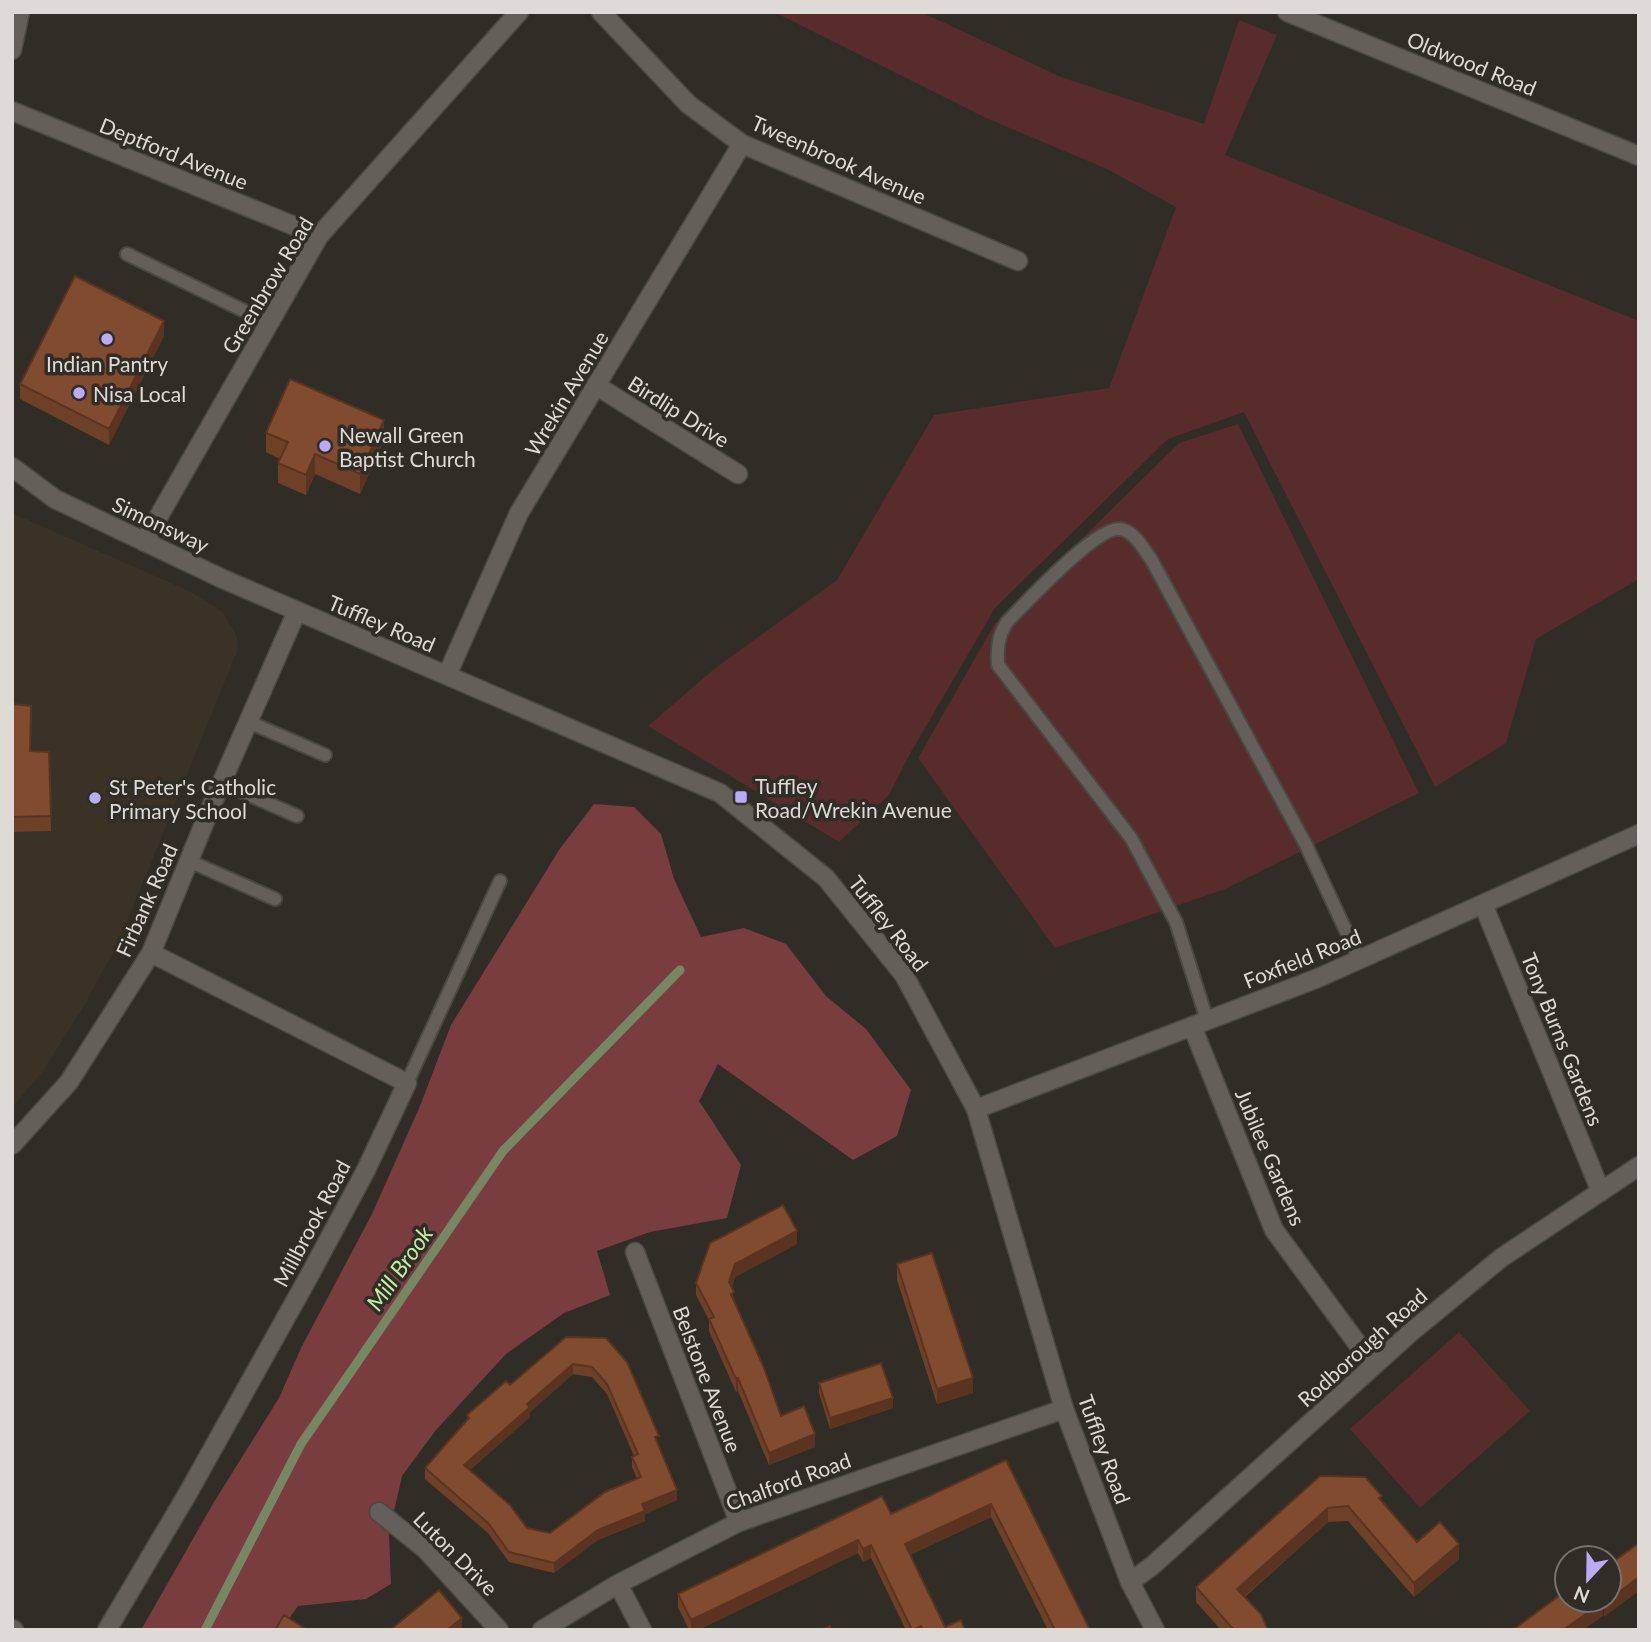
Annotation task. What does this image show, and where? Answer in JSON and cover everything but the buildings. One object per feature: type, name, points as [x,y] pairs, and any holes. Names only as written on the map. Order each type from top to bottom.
[{"type":"street","name":"Greenbrow Road","points":[[144,542],[319,236],[519,12]]},
{"type":"street","name":"Tweenbrook Avenue","points":[[601,12],[688,104],[742,144],[1018,261]]},
{"type":"street","name":"Oldwood Road","points":[[1287,12],[1639,156]]},
{"type":"street","points":[[12,50],[20,13]]},
{"type":"street","name":"Deptford Avenue","points":[[12,111],[319,236]]},
{"type":"street","name":"Wrekin Avenue","points":[[447,676],[519,513],[742,144]]},
{"type":"street","name":"Birdlip Drive","points":[[597,386],[738,474]]},
{"type":"street","name":"Simonsway","points":[[12,467],[55,499],[297,611]]},
{"type":"street","name":"Tuffley Road","points":[[297,611],[720,793],[826,878],[904,975],[975,1109],[1064,1409],[1130,1582],[1155,1630]]},
{"type":"street","name":"Firbank Road","points":[[12,1145],[69,1082],[151,953],[297,611]]},
{"type":"street","name":"Foxfield Road","points":[[975,1109],[1359,959],[1639,834]]},
{"type":"street","name":"Tony Burns Gardens","points":[[1483,904],[1601,1192]]},
{"type":"street","points":[[151,953],[407,1083]]},
{"type":"street","name":"Jubilee Gardens","points":[[1200,1023],[1274,1230],[1373,1365]]},
{"type":"street","name":"Millbrook Road","points":[[107,1630],[188,1493],[308,1278],[366,1170],[407,1083]]},
{"type":"street","name":"Rodborough Road","points":[[1130,1582],[1152,1566],[1373,1365],[1501,1258],[1639,1166]]},
{"type":"street","name":"Belstone Avenue","points":[[635,1252],[739,1522]]},
{"type":"street","name":"Chalford Road","points":[[542,1630],[618,1584],[739,1522],[1064,1409]]},
{"type":"street","name":"Luton Drive","points":[[379,1512],[425,1549],[499,1630]]},
{"type":"street","points":[[618,1584],[642,1630]]},
{"type":"lane","points":[[20,13],[30,12]]},
{"type":"lane","points":[[127,254],[269,323]]},
{"type":"lane","points":[[1200,1023],[1176,922],[1132,838],[998,665],[999,641],[1007,622],[1083,547],[1108,530],[1120,529],[1130,533],[1151,559],[1306,845],[1359,959]]},
{"type":"lane","points":[[249,722],[325,755]]},
{"type":"lane","points":[[222,783],[297,816]]},
{"type":"lane","points":[[189,861],[275,898]]},
{"type":"lane","points":[[407,1083],[500,881]]},
{"type":"shaded area","points":[[774,12],[921,12],[1061,77],[1204,124],[1239,20],[1277,35],[1225,155],[1639,321],[1639,579],[1536,639],[1506,743],[1435,787],[1244,412],[1168,439],[995,608],[889,795],[839,842],[648,726],[714,669],[837,580],[934,415],[1109,388],[1176,207],[1107,169],[986,118]]},
{"type":"shaded area","points":[[1238,424],[1419,793],[1225,889],[1055,948],[918,758],[994,625],[1179,443]]},
{"type":"shaded area","name":"St Peter's Catholic Primary School","points":[[12,513],[187,590],[213,605],[224,614],[231,626],[237,637],[238,649],[120,939],[84,1006],[42,1072],[12,1108]]},
{"type":"shaded area","points":[[594,804],[634,807],[661,834],[674,879],[701,937],[744,928],[786,944],[826,996],[866,1029],[911,1090],[897,1136],[853,1160],[718,1064],[699,1101],[741,1165],[727,1218],[650,1232],[597,1251],[610,1295],[564,1313],[506,1354],[436,1430],[402,1476],[389,1533],[391,1584],[366,1599],[298,1606],[281,1630],[141,1630],[214,1502],[279,1398],[301,1348],[372,1214],[420,1106],[451,1025],[559,850]]},
{"type":"shaded area","points":[[1459,1332],[1530,1411],[1420,1508],[1350,1429]]},
{"type":"waterway","name":"Mill Brook","points":[[205,1630],[301,1444],[503,1151],[680,970]]},
{"type":"place","name":"Indian Pantry","points":[[107,339]]},
{"type":"place","name":"Nisa Local","points":[[79,393]]},
{"type":"place","name":"Newall Green Baptist Church","points":[[325,446]]},
{"type":"place","name":"Tuffley Road/Wrekin Avenue","points":[[741,797]]},
{"type":"place","name":"St Peter's Catholic Primary School","points":[[95,798]]}]
